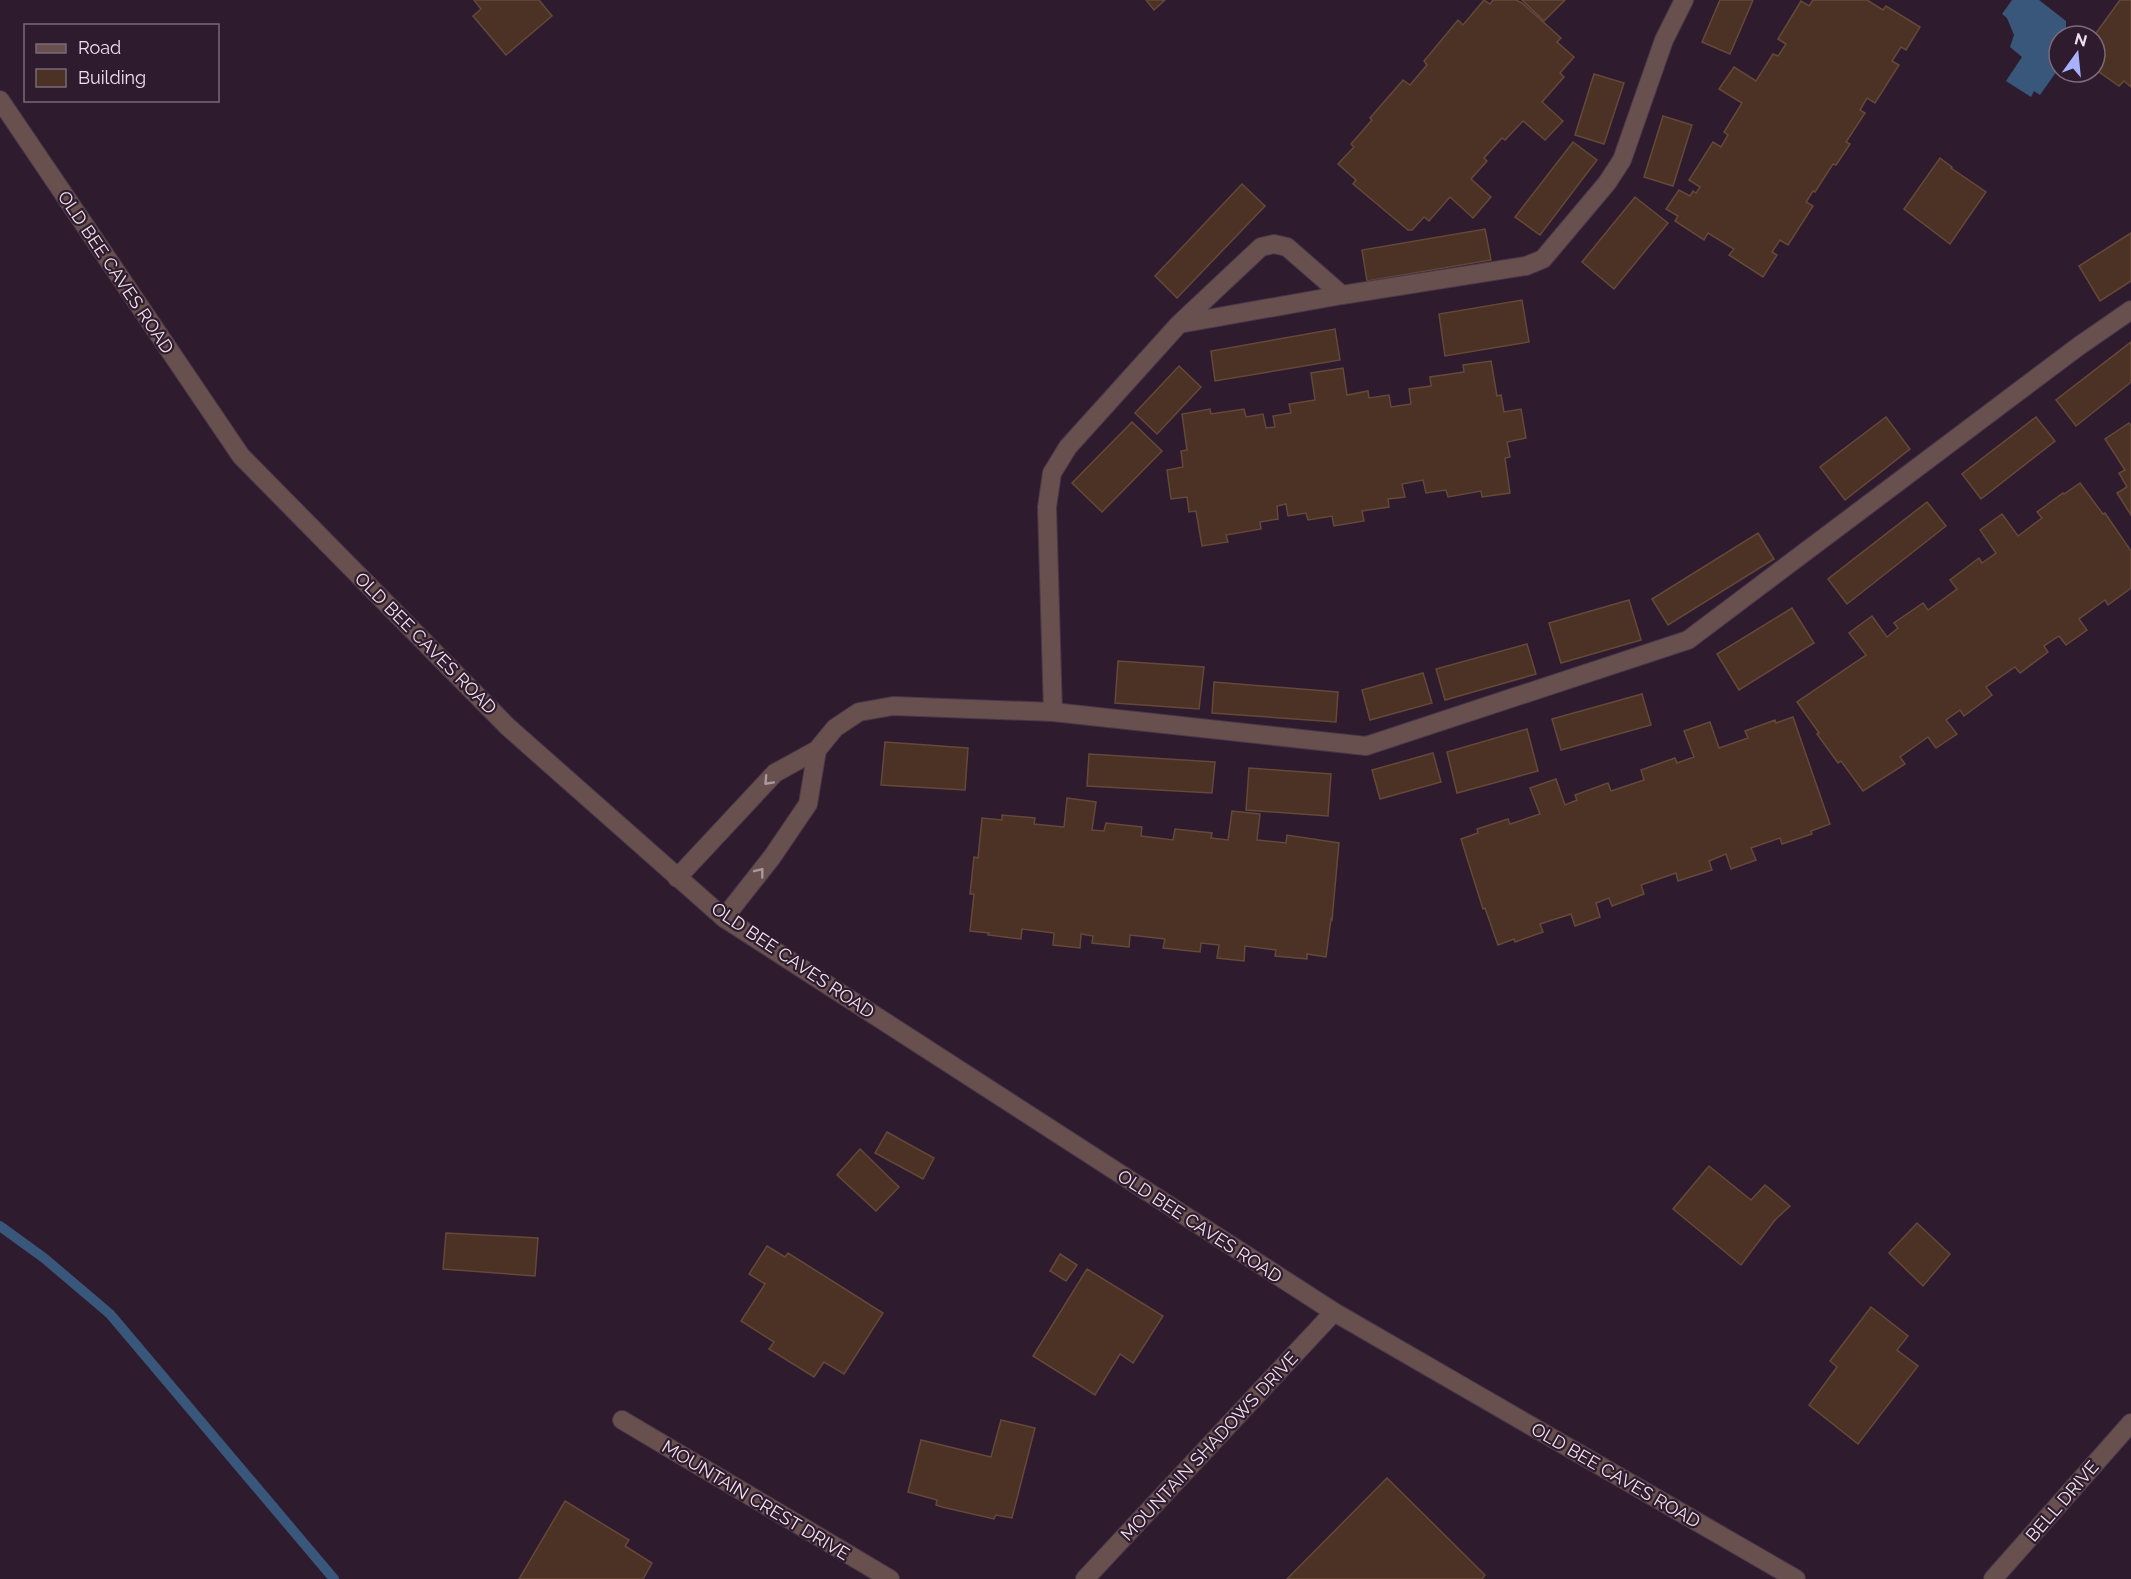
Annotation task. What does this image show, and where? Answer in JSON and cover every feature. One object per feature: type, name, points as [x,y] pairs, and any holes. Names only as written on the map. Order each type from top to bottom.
[{"type":"street","points":[[1179,324],[1526,266],[1543,259],[1607,183],[1622,160],[1664,40],[1684,0]]},
{"type":"street","name":"OLD BEE CAVES ROAD","points":[[0,100],[241,456],[508,727],[724,918],[1334,1312],[1796,1579]]},
{"type":"street","points":[[1053,712],[1047,507],[1052,473],[1068,447],[1179,324],[1261,247],[1274,244],[1287,247],[1342,295]]},
{"type":"street","points":[[677,878],[775,773],[817,750],[835,728],[859,712],[893,706],[1053,712],[1366,746],[1688,640],[2079,346],[2131,310]]},
{"type":"street","points":[[724,918],[772,857],[808,804],[817,750]]},
{"type":"street","name":"MOUNTAIN SHADOWS DRIVE","points":[[1085,1579],[1334,1312]]},
{"type":"street","name":"MOUNTAIN CREST DRIVE","points":[[622,1420],[890,1579]]},
{"type":"street","name":"BELL DRIVE","points":[[1993,1579],[2131,1423]]},
{"type":"water","points":[[2012,0],[2039,0],[2066,21],[2066,24],[2047,24],[2048,84],[2040,95],[2034,91],[2031,97],[2006,81],[2022,57],[2010,47],[2014,35],[2007,18],[2002,14]]},
{"type":"building","points":[[474,0],[539,0],[552,16],[506,55],[473,16],[481,9]]},
{"type":"building","points":[[1146,0],[1165,0],[1154,10]]},
{"type":"building","points":[[1484,0],[1490,4],[1493,0],[1516,0],[1522,3],[1561,38],[1557,42],[1574,57],[1560,73],[1564,77],[1542,102],[1563,121],[1545,140],[1523,121],[1505,140],[1502,138],[1484,158],[1487,161],[1471,179],[1491,197],[1473,218],[1450,197],[1429,221],[1424,217],[1412,230],[1408,230],[1353,184],[1356,180],[1338,164],[1354,147],[1351,144],[1372,120],[1370,118],[1403,80],[1410,85],[1427,65],[1424,61],[1458,20],[1463,25]]},
{"type":"building","points":[[1522,0],[1565,0],[1544,21]]},
{"type":"building","points":[[1720,0],[1753,0],[1730,54],[1702,42]]},
{"type":"building","points":[[1813,0],[1867,0],[1883,10],[1886,6],[1920,27],[1906,50],[1901,47],[1892,61],[1899,65],[1875,103],[1867,98],[1860,110],[1865,113],[1846,142],[1850,144],[1806,202],[1813,206],[1788,245],[1780,240],[1772,252],[1777,255],[1763,277],[1729,255],[1734,249],[1708,233],[1704,240],[1675,221],[1678,216],[1666,209],[1679,190],[1690,196],[1693,191],[1696,193],[1700,187],[1689,180],[1713,142],[1721,147],[1728,135],[1724,132],[1742,103],[1719,89],[1734,67],[1756,81],[1773,54],[1778,56],[1786,44],[1778,39],[1801,1],[1809,6]]},
{"type":"building","points":[[2120,0],[2131,0],[2131,87],[2124,81],[2119,86],[2107,78],[2107,24],[2103,24]]},
{"type":"building","points":[[1594,74],[1624,83],[1604,144],[1575,135]]},
{"type":"building","points":[[1663,116],[1692,125],[1673,186],[1644,177]]},
{"type":"building","points":[[1573,142],[1597,160],[1540,235],[1515,217]]},
{"type":"building","points":[[1940,158],[1986,192],[1950,244],[1904,209]]},
{"type":"building","points":[[1242,184],[1265,206],[1177,298],[1155,276]]},
{"type":"building","points":[[1635,197],[1668,223],[1614,289],[1582,262]]},
{"type":"building","points":[[1485,229],[1491,260],[1367,281],[1362,250]]},
{"type":"building","points":[[2131,233],[2131,281],[2100,301],[2079,266]]},
{"type":"building","points":[[1522,300],[1529,342],[1445,356],[1439,314]]},
{"type":"building","points":[[1335,329],[1340,360],[1215,381],[1211,351]]},
{"type":"building","points":[[2131,342],[2131,382],[2076,426],[2056,400]]},
{"type":"building","points":[[1491,361],[1497,396],[1501,395],[1504,412],[1521,409],[1526,438],[1507,442],[1510,457],[1505,458],[1510,493],[1482,497],[1481,491],[1448,497],[1446,490],[1426,493],[1423,480],[1402,484],[1405,497],[1388,499],[1389,507],[1362,511],[1364,521],[1334,526],[1332,516],[1308,520],[1306,513],[1288,516],[1286,504],[1277,506],[1278,519],[1260,522],[1261,529],[1226,535],[1228,542],[1202,546],[1196,511],[1189,512],[1187,497],[1171,499],[1167,470],[1183,467],[1181,451],[1187,450],[1182,414],[1210,409],[1211,414],[1244,409],[1246,417],[1263,414],[1266,428],[1275,427],[1273,416],[1291,413],[1289,404],[1315,400],[1311,373],[1343,368],[1347,395],[1368,391],[1369,398],[1389,395],[1391,407],[1411,404],[1409,389],[1431,386],[1430,377],[1464,372],[1463,365]]},
{"type":"building","points":[[1179,366],[1201,387],[1157,434],[1135,413]]},
{"type":"building","points":[[1886,417],[1910,449],[1845,500],[1820,467]]},
{"type":"building","points":[[2036,417],[2055,441],[1981,499],[1962,474]]},
{"type":"building","points":[[1132,422],[1162,451],[1102,512],[1072,483]]},
{"type":"building","points":[[2129,423],[2131,426],[2131,515],[2117,493],[2127,487],[2119,473],[2125,470],[2105,439]]},
{"type":"building","points":[[2080,483],[2103,514],[2105,513],[2131,551],[2131,588],[2108,605],[2105,600],[2079,619],[2087,630],[2066,645],[2059,636],[2044,646],[2048,652],[2020,673],[2015,667],[1986,687],[1992,695],[1964,716],[1960,710],[1946,720],[1957,734],[1936,748],[1928,737],[1900,757],[1905,764],[1863,791],[1841,761],[1838,763],[1797,702],[1866,655],[1849,633],[1872,616],[1887,637],[1898,628],[1894,623],[1923,603],[1928,610],[1957,589],[1950,580],[1979,558],[1982,563],[1996,553],[1980,530],[2002,514],[2018,536],[2042,518],[2037,512]]},
{"type":"building","points":[[1927,502],[1946,526],[1847,604],[1828,579]]},
{"type":"building","points":[[1758,533],[1774,559],[1668,625],[1652,599]]},
{"type":"building","points":[[1629,600],[1641,640],[1561,663],[1549,623]]},
{"type":"building","points":[[1792,608],[1814,643],[1739,690],[1717,654]]},
{"type":"building","points":[[1527,644],[1536,674],[1445,700],[1436,669]]},
{"type":"building","points":[[1118,661],[1204,667],[1199,709],[1115,703]]},
{"type":"building","points":[[1423,673],[1432,703],[1370,720],[1362,690]]},
{"type":"building","points":[[1214,682],[1338,692],[1336,722],[1212,713]]},
{"type":"building","points":[[1642,694],[1651,725],[1561,750],[1552,719]]},
{"type":"building","points":[[1793,717],[1830,824],[1811,831],[1812,834],[1782,844],[1780,838],[1751,848],[1756,860],[1731,869],[1726,854],[1709,861],[1712,870],[1678,881],[1676,873],[1641,885],[1644,894],[1612,906],[1609,898],[1596,903],[1600,917],[1575,926],[1571,914],[1540,924],[1543,932],[1515,942],[1514,939],[1498,945],[1485,908],[1483,909],[1461,839],[1478,833],[1477,829],[1508,819],[1510,824],[1540,814],[1530,788],[1556,779],[1565,805],[1577,800],[1575,795],[1608,783],[1611,791],[1644,780],[1641,770],[1675,758],[1677,763],[1694,757],[1684,731],[1710,722],[1719,748],[1748,738],[1745,731],[1775,720],[1776,723]]},
{"type":"building","points":[[1527,729],[1538,771],[1457,793],[1447,752]]},
{"type":"building","points":[[885,742],[968,748],[965,790],[881,785]]},
{"type":"building","points":[[1433,753],[1441,782],[1380,799],[1372,770]]},
{"type":"building","points":[[1089,754],[1215,762],[1212,793],[1087,786]]},
{"type":"building","points":[[1249,768],[1331,774],[1328,816],[1246,810]]},
{"type":"building","points":[[1067,798],[1096,802],[1092,830],[1104,831],[1106,823],[1142,827],[1141,836],[1173,840],[1175,829],[1212,833],[1211,838],[1228,840],[1232,811],[1260,814],[1257,840],[1286,843],[1287,835],[1339,843],[1326,957],[1307,954],[1307,959],[1275,956],[1276,950],[1245,946],[1244,961],[1217,958],[1219,945],[1201,943],[1200,952],[1163,948],[1165,939],[1130,935],[1129,947],[1092,943],[1093,936],[1081,934],[1080,948],[1053,945],[1054,933],[1022,929],[1021,939],[970,931],[974,894],[970,894],[974,857],[978,858],[982,818],[1002,820],[1002,815],[1035,818],[1034,824],[1064,827]]},
{"type":"building","points":[[887,1132],[934,1158],[923,1179],[875,1153]]},
{"type":"building","points":[[860,1149],[899,1187],[876,1211],[837,1175]]},
{"type":"building","points":[[1709,1166],[1751,1200],[1765,1185],[1790,1206],[1775,1220],[1741,1265],[1673,1209]]},
{"type":"building","points":[[1917,1223],[1950,1254],[1923,1286],[1889,1253]]},
{"type":"building","points":[[446,1233],[538,1238],[535,1276],[443,1269]]},
{"type":"building","points":[[767,1246],[785,1257],[788,1253],[883,1313],[844,1374],[824,1362],[814,1377],[769,1349],[774,1342],[741,1321],[765,1284],[749,1274]]},
{"type":"building","points":[[1060,1254],[1077,1265],[1066,1281],[1050,1271]]},
{"type":"building","points":[[1087,1269],[1163,1316],[1133,1363],[1120,1354],[1095,1395],[1033,1356]]},
{"type":"building","points":[[1871,1307],[1908,1336],[1897,1350],[1918,1366],[1858,1444],[1809,1405],[1837,1367],[1830,1361]]},
{"type":"building","points":[[1001,1420],[1035,1428],[1012,1518],[996,1515],[994,1519],[942,1507],[936,1505],[937,1500],[908,1492],[921,1440],[991,1457]]},
{"type":"building","points":[[1387,1478],[1485,1575],[1482,1579],[1287,1579]]},
{"type":"building","points":[[565,1501],[629,1540],[625,1546],[652,1563],[643,1579],[519,1579]]},
{"type":"waterway","points":[[0,1226],[44,1258],[110,1314],[334,1579]]}]
